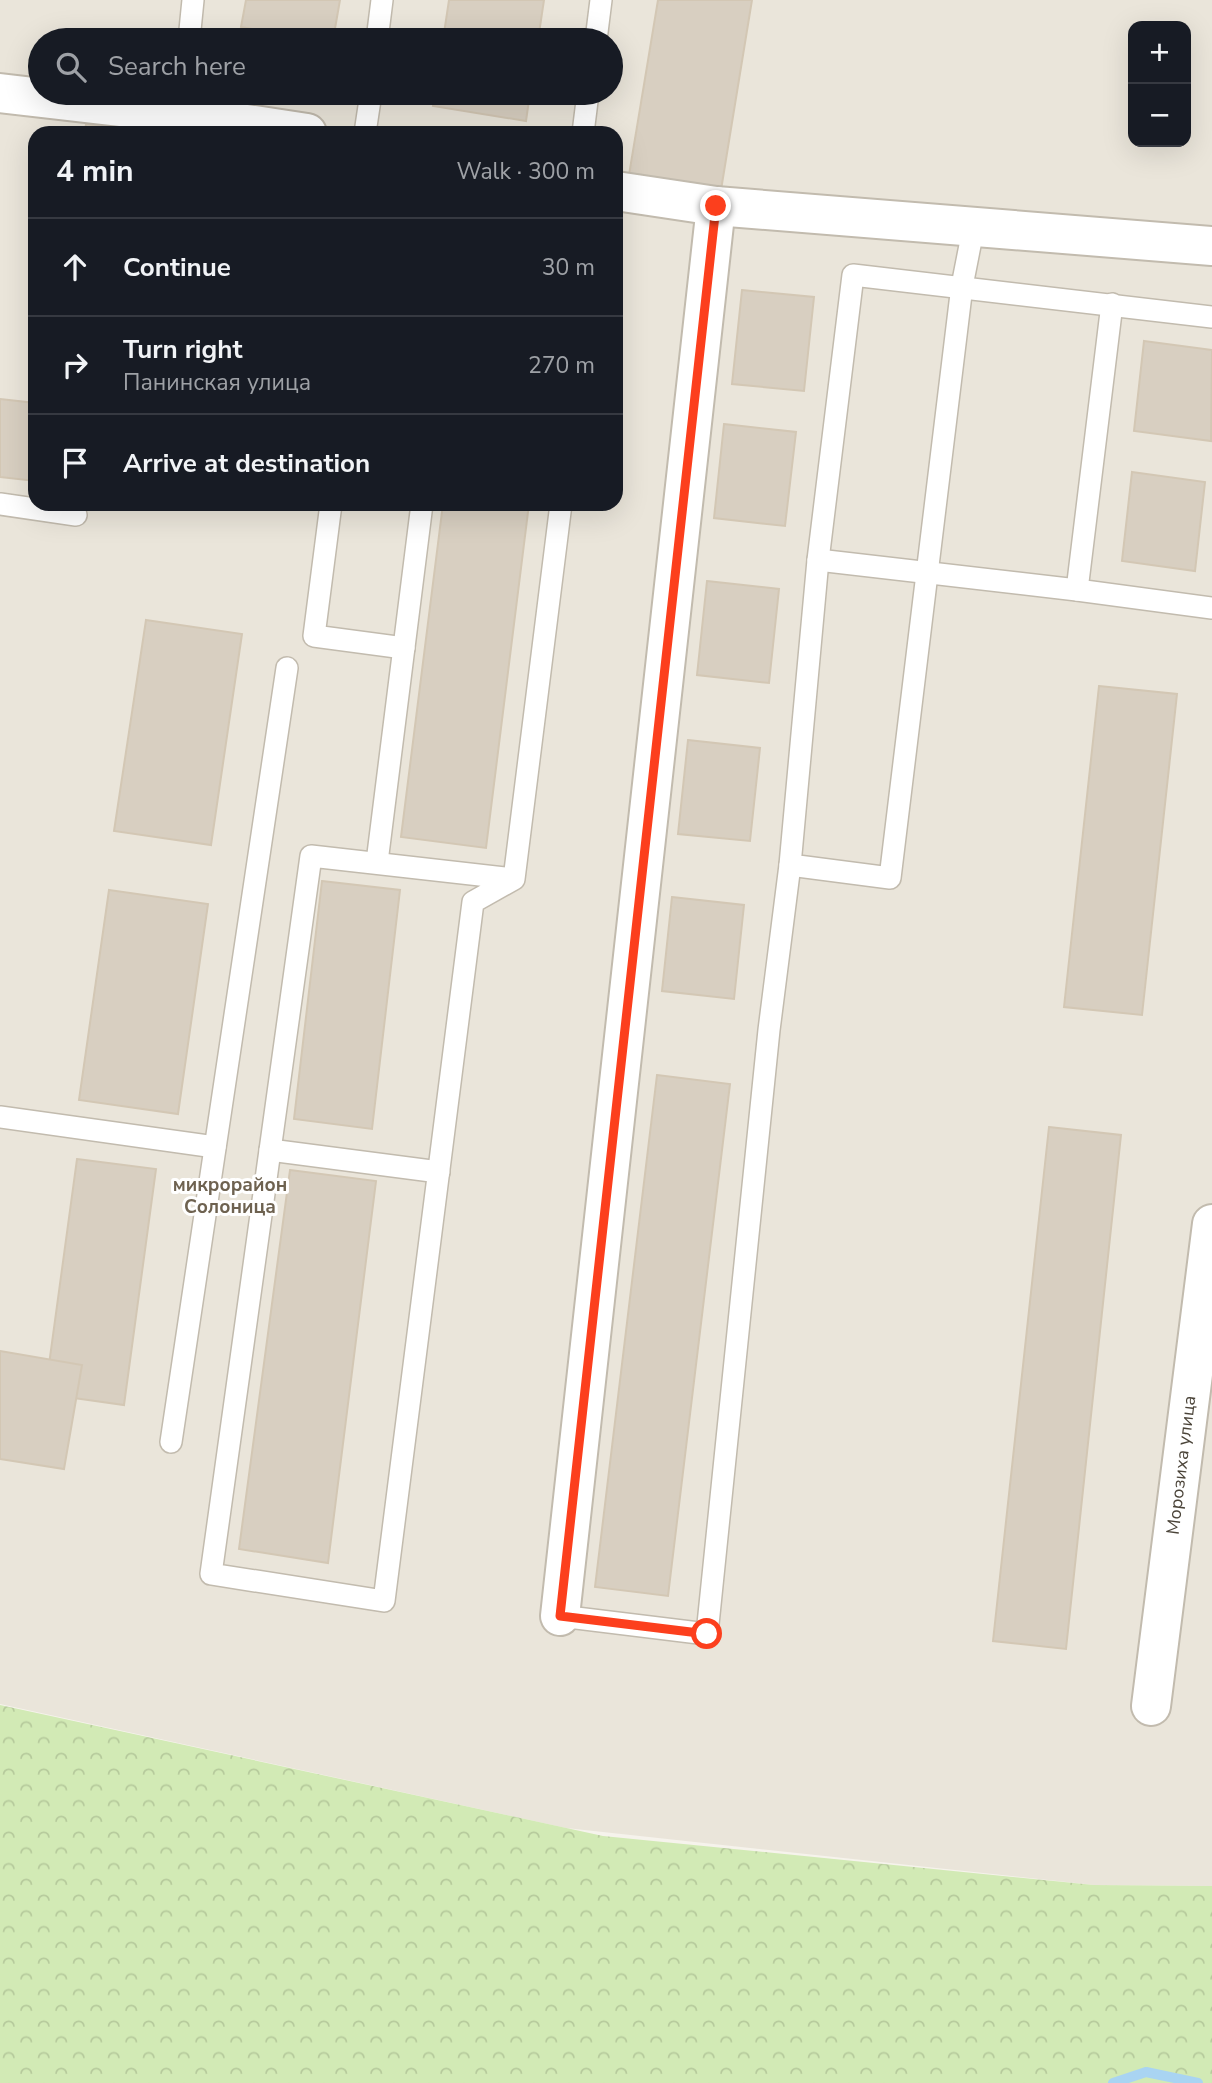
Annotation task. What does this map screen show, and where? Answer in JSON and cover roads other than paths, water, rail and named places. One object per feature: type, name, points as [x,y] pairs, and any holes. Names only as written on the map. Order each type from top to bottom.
[{"type":"street","points":[[0,93],[28,95]]},
{"type":"street","points":[[189,105],[278,126]]},
{"type":"street","points":[[623,192],[716,206],[1212,246]]},
{"type":"street","points":[[560,1616],[716,206]]},
{"type":"street","name":"Морозиха улица","points":[[1151,1706],[1212,1224]]},
{"type":"lane","points":[[190,28],[193,0]]},
{"type":"lane","points":[[378,28],[382,0]]},
{"type":"lane","points":[[598,28],[601,0]]},
{"type":"lane","points":[[366,126],[368,105]]},
{"type":"lane","points":[[584,126],[586,105]]},
{"type":"lane","points":[[790,865],[890,878],[962,286],[975,225]]},
{"type":"lane","points":[[560,1616],[707,1634],[769,1030],[790,865],[818,560],[853,275],[1212,317]]},
{"type":"lane","points":[[1077,590],[1112,304]]},
{"type":"lane","points":[[0,504],[28,508]]},
{"type":"lane","points":[[48,511],[76,515]]},
{"type":"lane","points":[[330,511],[314,636],[404,648]]},
{"type":"lane","points":[[377,862],[421,511]]},
{"type":"lane","points":[[514,879],[560,511]]},
{"type":"lane","points":[[818,560],[1212,608]]},
{"type":"lane","points":[[171,1442],[287,668]]},
{"type":"lane","points":[[311,856],[514,879],[473,902],[384,1601],[211,1574],[311,856]]},
{"type":"lane","points":[[0,1117],[215,1147]]},
{"type":"lane","points":[[270,1150],[439,1172]]},
{"type":"waterway","points":[[1113,2083],[1146,2072],[1198,2083]]},
{"type":"district","name":"микрорайон Солоница","points":[[230,1195]]}]
